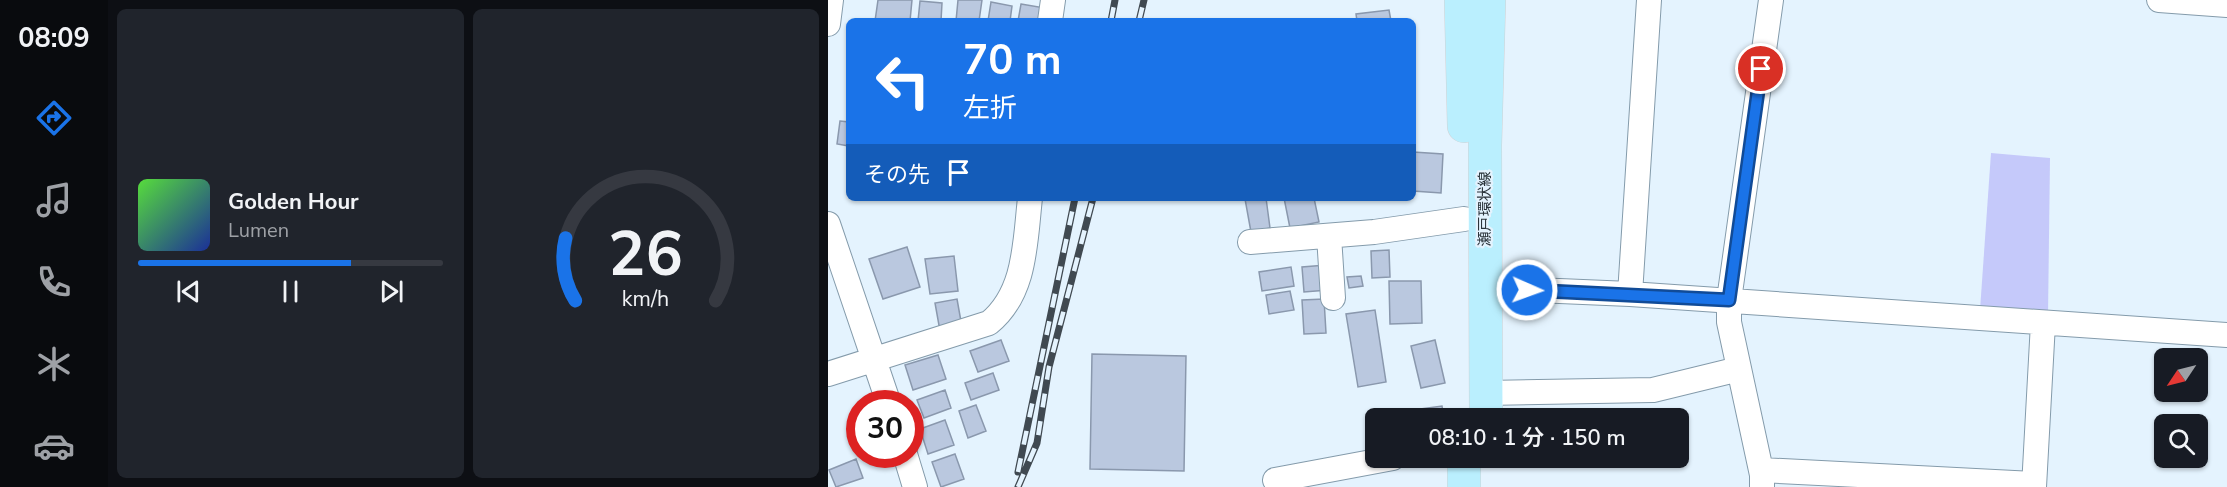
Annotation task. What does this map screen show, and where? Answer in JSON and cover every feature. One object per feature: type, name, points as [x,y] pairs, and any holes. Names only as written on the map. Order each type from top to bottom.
[{"type":"main road","name":"瀬戸環状線","points":[[1461,0],[1464,408]]},
{"type":"main road","name":"瀬戸環状線","points":[[1486,406],[1485,288],[1489,0]]},
{"type":"main road","points":[[1464,468],[1464,487]]},
{"type":"main road","points":[[1486,468],[1486,487]]},
{"type":"street","points":[[828,24],[831,0]]},
{"type":"street","points":[[1050,18],[1053,0]]},
{"type":"street","points":[[1630,294],[1649,0]]},
{"type":"street","points":[[1771,0],[1729,300],[1729,322],[1762,479],[2034,486],[2043,323]]},
{"type":"street","points":[[2159,0],[2227,5]]},
{"type":"street","points":[[828,374],[875,357],[988,323],[1000,314],[1014,291],[1024,252],[1030,201]]},
{"type":"street","points":[[1250,242],[1329,236],[1464,219]]},
{"type":"street","points":[[828,224],[834,248],[875,357],[885,390]]},
{"type":"street","points":[[1329,236],[1333,298]]},
{"type":"street","points":[[1485,288],[1729,300],[2227,335]]},
{"type":"street","points":[[1486,406],[1653,390],[1739,369]]},
{"type":"street","points":[[1275,480],[1365,463]]},
{"type":"street","points":[[909,468],[915,487]]},
{"type":"shaded area","points":[[1991,153],[2050,158],[2048,316],[1980,310]]},
{"type":"building","points":[[878,0],[912,0],[910,18],[875,18]]},
{"type":"building","points":[[958,0],[982,0],[979,18],[956,18]]},
{"type":"building","points":[[920,1],[942,3],[941,18],[918,18]]},
{"type":"building","points":[[991,2],[1012,6],[1010,18],[988,18]]},
{"type":"building","points":[[1021,4],[1045,8],[1043,18],[1019,18]]},
{"type":"building","points":[[1389,10],[1390,18],[1357,18],[1356,14]]},
{"type":"building","points":[[840,121],[846,122],[846,146],[837,144]]},
{"type":"building","points":[[1416,152],[1443,154],[1441,193],[1416,191]]},
{"type":"building","points":[[1245,201],[1266,201],[1270,228],[1251,232]]},
{"type":"building","points":[[1285,201],[1315,201],[1319,222],[1290,228]]},
{"type":"building","points":[[907,247],[920,287],[883,299],[869,259]]},
{"type":"building","points":[[1389,250],[1390,277],[1372,278],[1371,251]]},
{"type":"building","points":[[954,256],[958,291],[930,294],[925,259]]},
{"type":"building","points":[[1326,265],[1328,290],[1304,292],[1302,267]]},
{"type":"building","points":[[1291,267],[1294,286],[1262,291],[1259,272]]},
{"type":"building","points":[[1361,276],[1363,286],[1349,288],[1347,277]]},
{"type":"building","points":[[1389,281],[1421,281],[1422,323],[1390,324]]},
{"type":"building","points":[[1290,291],[1294,310],[1269,314],[1266,295]]},
{"type":"building","points":[[957,299],[962,327],[940,331],[935,303]]},
{"type":"building","points":[[1324,299],[1326,333],[1304,334],[1302,300]]},
{"type":"building","points":[[1375,310],[1386,382],[1358,387],[1346,314]]},
{"type":"building","points":[[1001,340],[1009,361],[978,372],[970,351]]},
{"type":"building","points":[[1435,340],[1445,383],[1421,388],[1411,346]]},
{"type":"building","points":[[1092,354],[1186,356],[1184,471],[1090,469]]},
{"type":"building","points":[[938,355],[946,379],[913,390],[905,365]]},
{"type":"building","points":[[993,373],[999,390],[971,400],[965,383]]},
{"type":"building","points":[[945,390],[951,408],[924,418],[924,398]]},
{"type":"building","points":[[976,405],[986,431],[968,438],[959,411]]},
{"type":"building","points":[[945,420],[954,445],[928,454],[924,442],[924,428]]},
{"type":"building","points":[[955,454],[964,479],[941,487],[932,462]]},
{"type":"building","points":[[846,463],[846,468],[859,468],[863,478],[836,487],[829,470]]},
{"type":"railway","points":[[1112,18],[1115,0]]},
{"type":"railway","points":[[1140,18],[1144,0]]},
{"type":"railway","points":[[1018,472],[1074,201]]},
{"type":"railway","points":[[1018,487],[1037,443],[1049,367],[1092,201]]},
{"type":"route","points":[[1527,290],[1729,300],[1761,69]]}]
